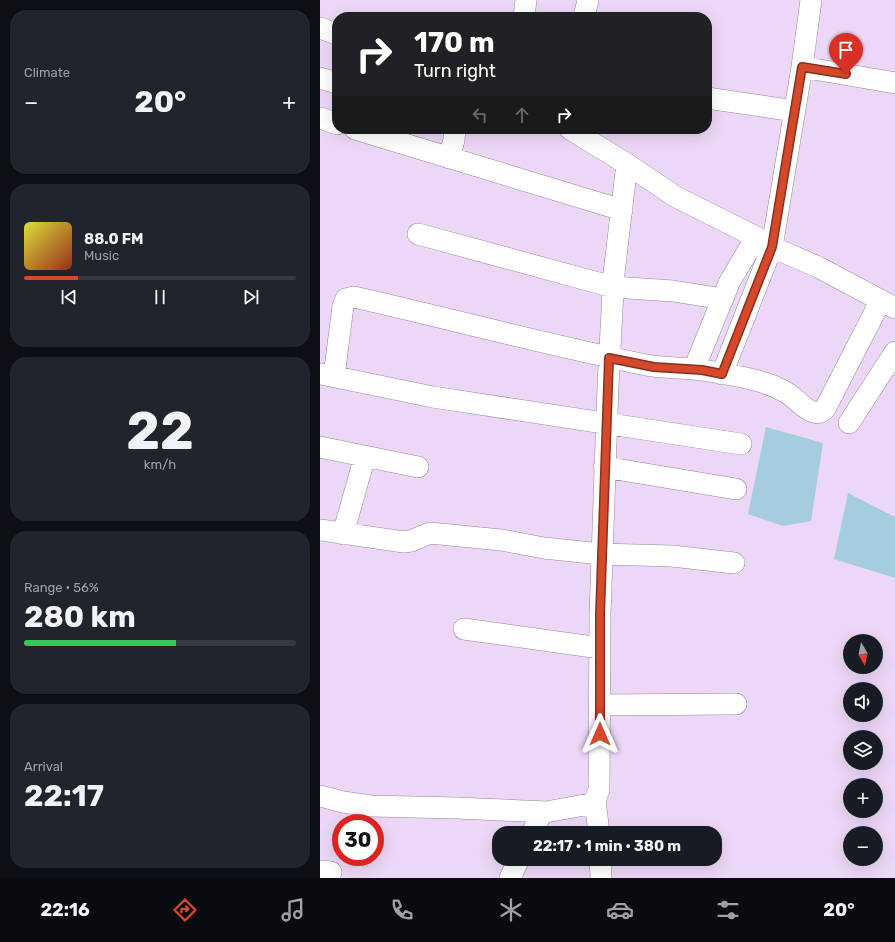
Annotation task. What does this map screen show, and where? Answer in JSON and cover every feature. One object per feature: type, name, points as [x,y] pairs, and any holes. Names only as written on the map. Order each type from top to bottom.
[{"type":"street","points":[[525,12],[526,0]]},
{"type":"street","points":[[585,12],[588,0]]},
{"type":"street","points":[[722,374],[764,242],[795,111],[811,0]]},
{"type":"street","points":[[320,28],[332,32]]},
{"type":"street","points":[[802,67],[895,83]]},
{"type":"street","points":[[320,78],[332,82]]},
{"type":"street","points":[[712,99],[795,111]]},
{"type":"street","points":[[320,118],[332,122]]},
{"type":"street","points":[[371,134],[622,210]]},
{"type":"street","points":[[449,158],[455,134]]},
{"type":"street","points":[[578,134],[627,164],[676,197],[764,242],[818,267],[888,304],[822,412],[807,410],[788,393],[764,383],[694,369],[654,367],[609,358],[354,297],[346,299],[342,306],[327,375],[433,397],[741,444]]},
{"type":"street","points":[[598,826],[595,800],[599,790],[604,467],[613,288],[627,164]]},
{"type":"street","points":[[418,234],[613,288],[673,291],[723,299]]},
{"type":"street","points":[[694,369],[734,273],[764,242]]},
{"type":"street","points":[[849,423],[895,352]]},
{"type":"street","points":[[320,447],[418,467]]},
{"type":"street","points":[[343,534],[365,456]]},
{"type":"street","points":[[604,467],[736,489]]},
{"type":"street","points":[[320,530],[404,542],[411,541],[430,533],[501,540],[544,548],[602,554],[672,556],[734,563]]},
{"type":"street","points":[[464,629],[600,648]]},
{"type":"street","points":[[600,705],[736,704]]},
{"type":"street","points":[[320,796],[343,802],[371,806],[546,812],[590,804],[595,800]]},
{"type":"street","points":[[535,826],[541,814],[546,812]]},
{"type":"street","points":[[510,878],[516,866]]},
{"type":"street","points":[[600,866],[601,878]]},
{"type":"water","points":[[766,427],[823,443],[811,521],[783,526],[748,514]]},
{"type":"water","points":[[848,493],[895,517],[895,578],[834,559]]},
{"type":"route","points":[[600,734],[600,615],[609,358],[654,367],[702,370],[722,374],[772,247],[802,67],[846,74]]}]
